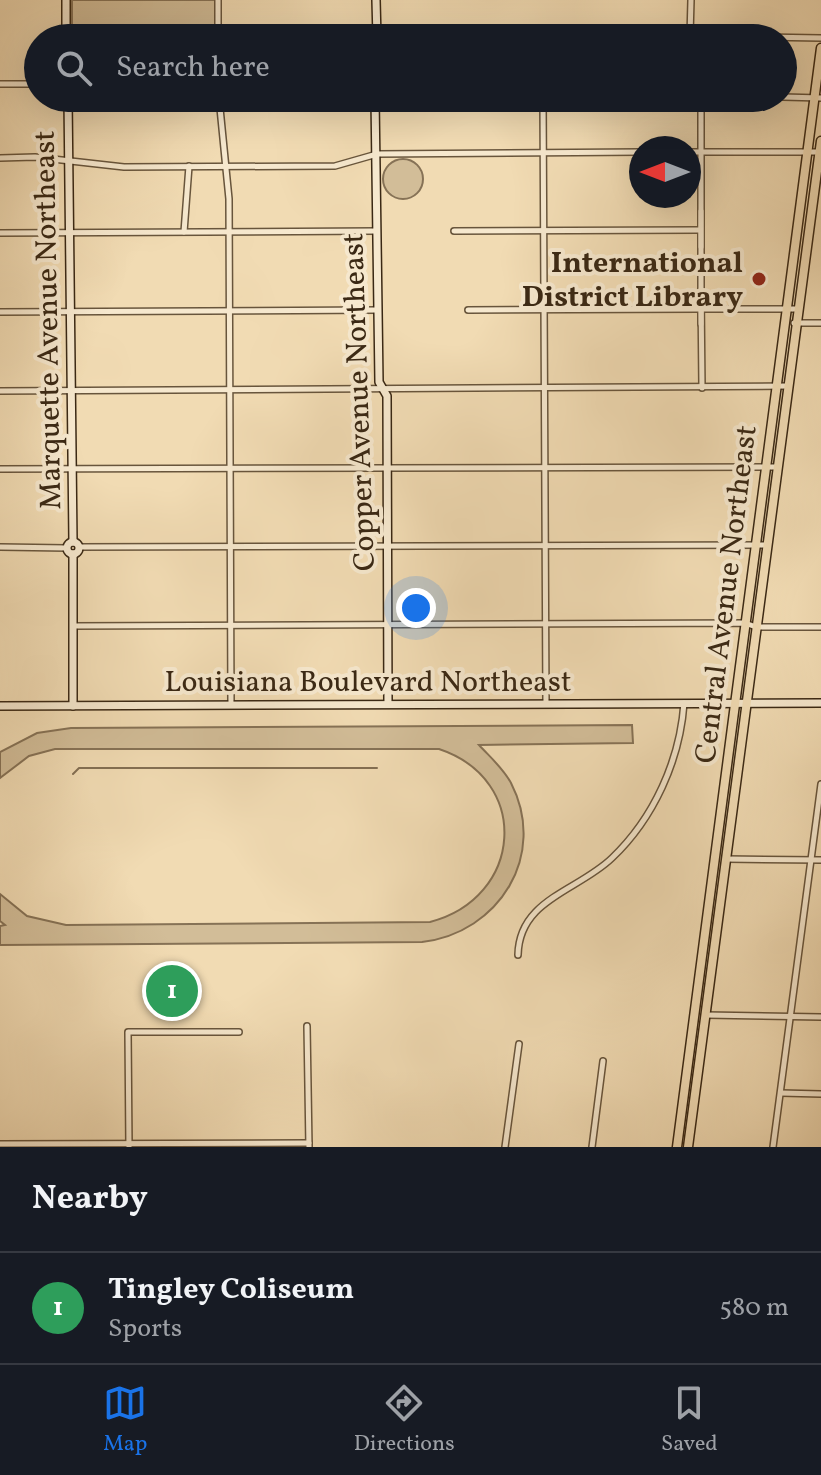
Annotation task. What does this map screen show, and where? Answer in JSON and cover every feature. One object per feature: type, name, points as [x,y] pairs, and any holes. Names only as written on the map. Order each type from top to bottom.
[{"type":"main road","name":"Central Avenue Northeast","points":[[677,1147],[807,152],[816,115],[821,48]]},
{"type":"main road","points":[[688,1147],[798,309],[817,193],[821,141]]},
{"type":"street","points":[[66,0],[66,24]]},
{"type":"street","points":[[218,0],[218,24]]},
{"type":"street","points":[[690,24],[691,0]]},
{"type":"street","points":[[375,24],[376,4]]},
{"type":"street","points":[[797,38],[821,38]]},
{"type":"street","points":[[0,84],[24,84]]},
{"type":"street","points":[[797,97],[818,98]]},
{"type":"street","name":"Marquette Avenue Northeast","points":[[69,112],[72,232],[73,706]]},
{"type":"street","points":[[220,112],[229,232],[231,705]]},
{"type":"street","name":"Copper Avenue Northeast","points":[[375,112],[381,389],[387,396],[388,704]]},
{"type":"street","points":[[543,112],[546,704]]},
{"type":"street","points":[[700,136],[701,112]]},
{"type":"street","points":[[701,151],[820,152]]},
{"type":"street","points":[[0,158],[124,167],[335,166],[377,154],[629,152]]},
{"type":"street","points":[[184,232],[189,166]]},
{"type":"street","points":[[802,192],[817,193]]},
{"type":"street","points":[[701,209],[701,247]]},
{"type":"street","points":[[701,209],[702,388]]},
{"type":"street","points":[[454,231],[699,230]]},
{"type":"street","points":[[0,233],[377,231]]},
{"type":"street","points":[[468,310],[798,309]]},
{"type":"street","points":[[0,312],[378,310]]},
{"type":"street","points":[[784,323],[821,323]]},
{"type":"street","points":[[0,391],[788,386]]},
{"type":"street","points":[[0,469],[778,467]]},
{"type":"street","points":[[0,547],[767,545]]},
{"type":"street","points":[[73,626],[745,623],[756,627],[821,627]]},
{"type":"street","points":[[518,955],[522,928],[535,909],[594,874],[637,830],[678,752],[684,703]]},
{"type":"street","name":"Louisiana Boulevard Northeast","points":[[0,706],[821,703]]},
{"type":"street","points":[[773,1147],[821,784]]},
{"type":"street","points":[[726,859],[821,860]]},
{"type":"street","points":[[705,1015],[821,1017]]},
{"type":"street","points":[[0,1144],[309,1145],[307,1026]]},
{"type":"street","points":[[129,1145],[128,1032],[239,1032]]},
{"type":"street","points":[[505,1147],[519,1044]]},
{"type":"street","points":[[592,1147],[603,1061]]},
{"type":"street","points":[[781,1093],[821,1094]]},
{"type":"shaded area","points":[[72,0],[216,0],[216,24],[72,24]]},
{"type":"shaded area","points":[[403,159],[417,165],[423,179],[417,193],[403,199],[389,193],[383,179],[389,165]]},
{"type":"shaded area","points":[[632,725],[633,743],[479,745],[511,783],[521,810],[524,837],[519,863],[509,886],[494,907],[474,923],[449,936],[422,942],[0,945],[0,926],[5,925],[0,921],[0,894],[27,916],[66,925],[430,922],[461,909],[484,889],[498,865],[504,838],[502,811],[490,786],[469,764],[439,749],[55,749],[29,756],[0,778],[0,752],[37,733],[71,728]]},
{"type":"waterway","points":[[73,774],[79,768],[377,768]]},
{"type":"place","name":"International District Library","points":[[759,279]]},
{"type":"place","name":"Tingley Coliseum","points":[[172,991]]}]
